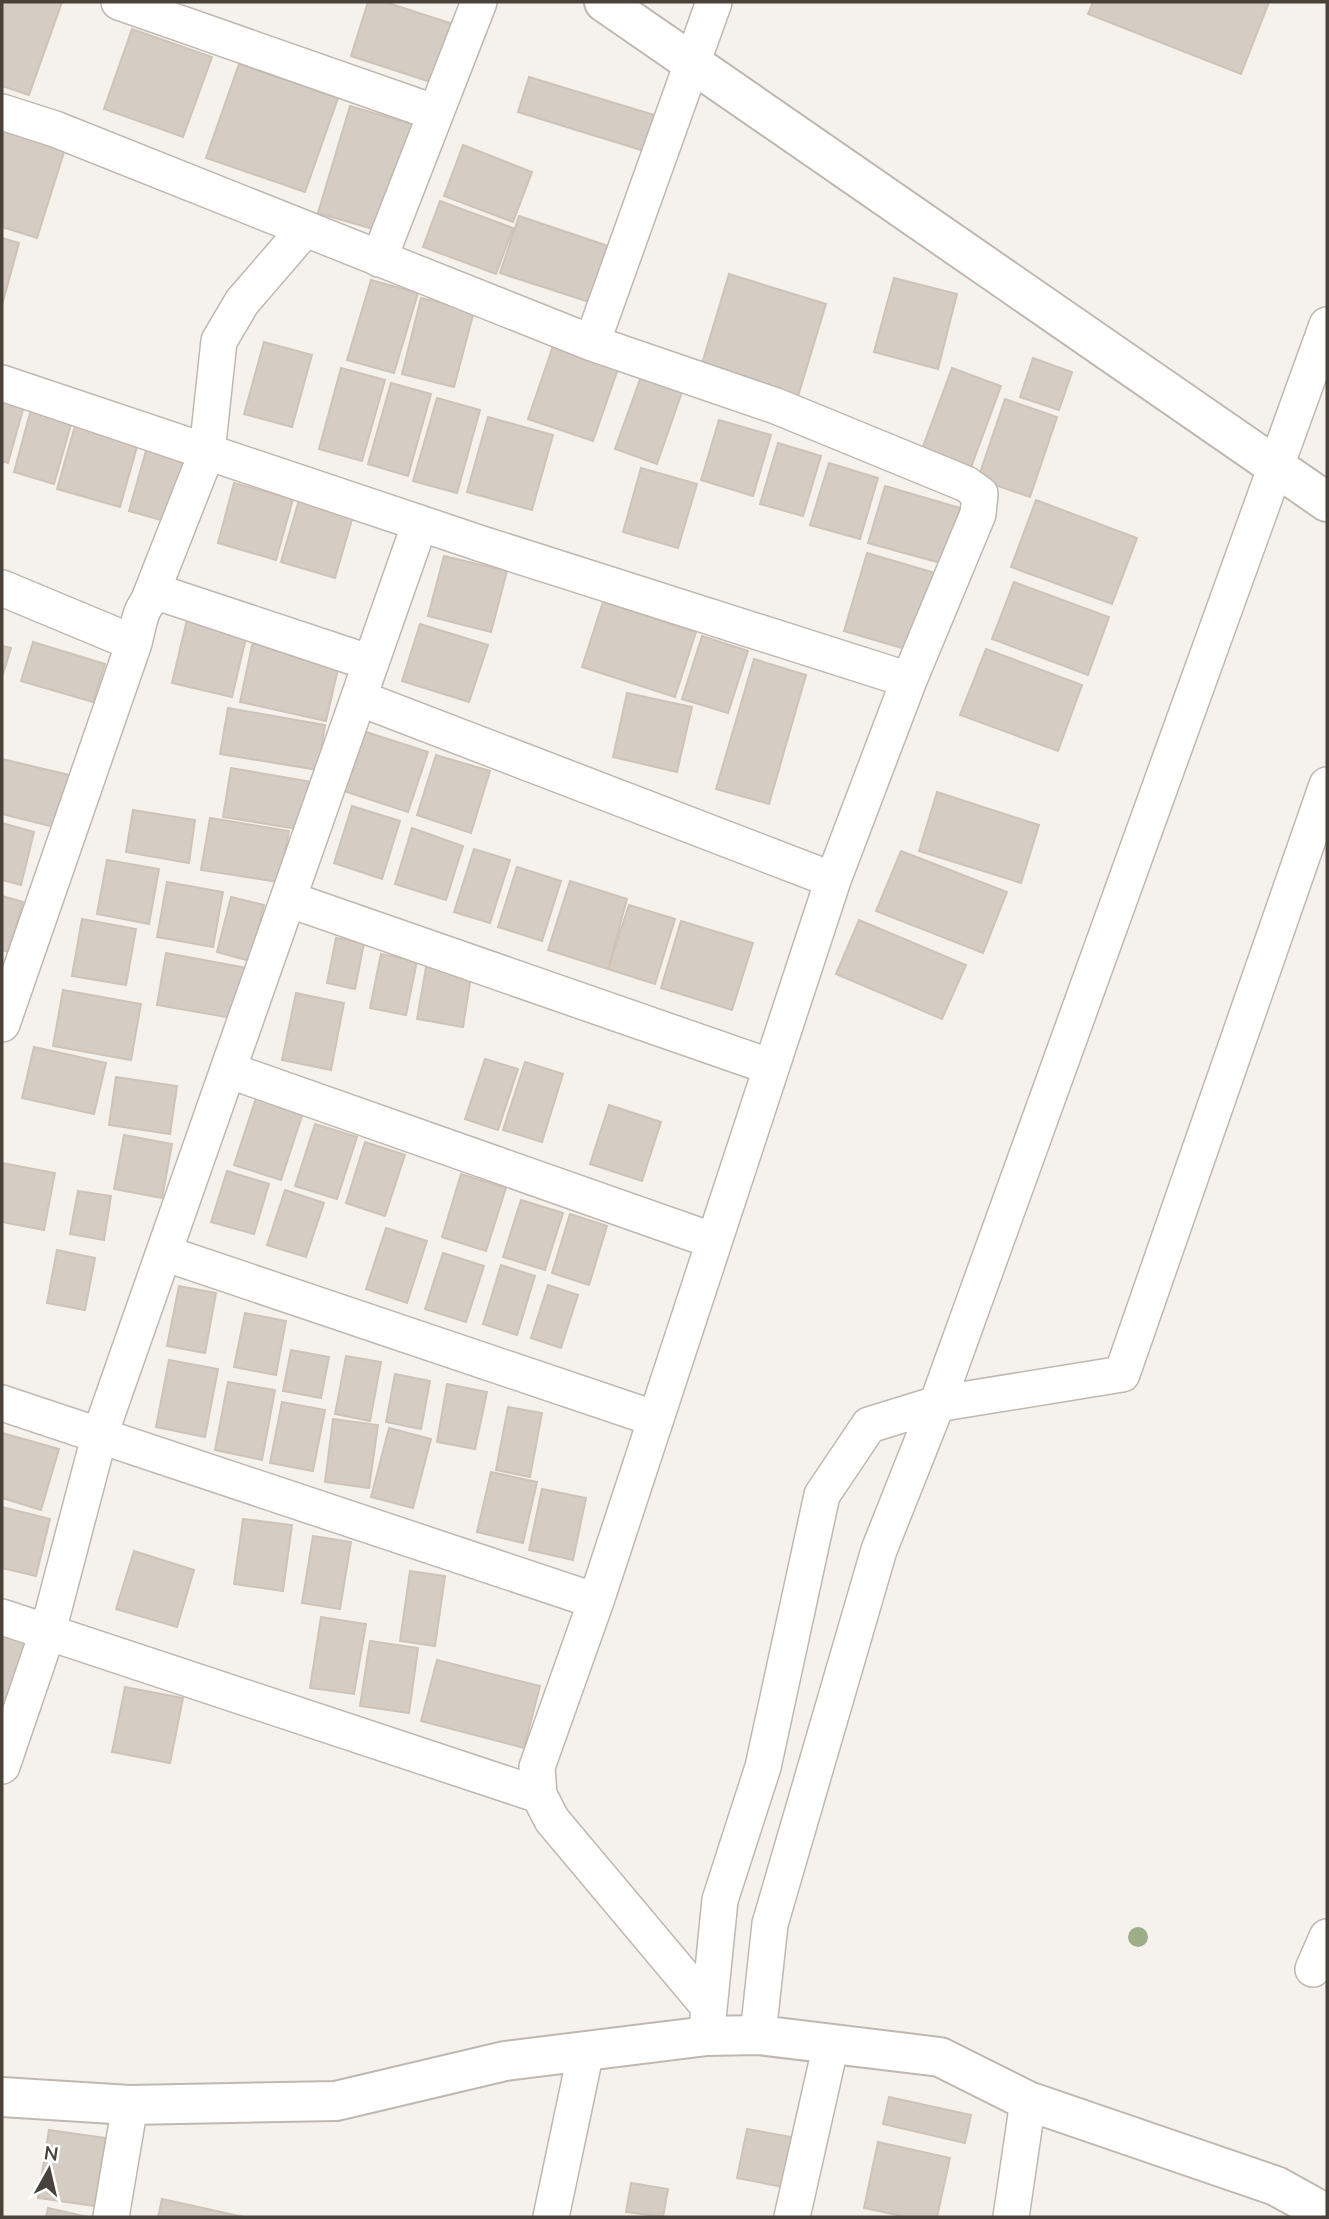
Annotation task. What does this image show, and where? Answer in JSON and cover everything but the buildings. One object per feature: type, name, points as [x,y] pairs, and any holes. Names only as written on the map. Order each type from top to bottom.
[{"type":"street","points":[[119,2],[436,113]]},
{"type":"street","points":[[379,258],[479,2]]},
{"type":"street","points":[[604,2],[1327,502]]},
{"type":"street","points":[[592,343],[715,2]]},
{"type":"street","points":[[2,111],[55,129],[592,343],[776,406],[966,484],[981,494],[978,514],[909,680],[833,880],[596,1601],[537,1767],[540,1795],[552,1820],[708,2021]]},
{"type":"street","points":[[2,1024],[134,643],[144,604],[150,597],[207,452],[219,341],[243,302],[305,229]]},
{"type":"street","points":[[758,2035],[770,1924],[879,1550],[937,1404],[1278,467],[1327,325]]},
{"type":"street","points":[[2,383],[420,523],[909,680]]},
{"type":"street","points":[[2,1766],[48,1631],[99,1437],[420,523]]},
{"type":"street","points":[[2,588],[134,643]]},
{"type":"street","points":[[150,597],[160,593],[371,663]]},
{"type":"street","points":[[359,698],[833,880]]},
{"type":"street","points":[[708,2021],[720,1900],[763,1767],[822,1494],[869,1425],[937,1404],[1122,1374],[1327,785]]},
{"type":"street","points":[[288,899],[771,1067]]},
{"type":"street","points":[[228,1070],[714,1241]]},
{"type":"street","points":[[164,1253],[656,1419]]},
{"type":"street","points":[[2,1403],[596,1601]]},
{"type":"street","points":[[2,1617],[540,1795]]},
{"type":"street","points":[[1313,1969],[1327,1937]]},
{"type":"street","points":[[2,2097],[130,2105],[336,2101],[505,2061],[586,2051],[708,2021],[758,2035],[940,2057],[1028,2101],[1276,2186],[1327,2214]]},
{"type":"street","points":[[792,2217],[831,2044]]},
{"type":"street","points":[[551,2217],[586,2051]]},
{"type":"street","points":[[1011,2217],[1028,2101]]},
{"type":"street","points":[[111,2217],[130,2105]]}]
